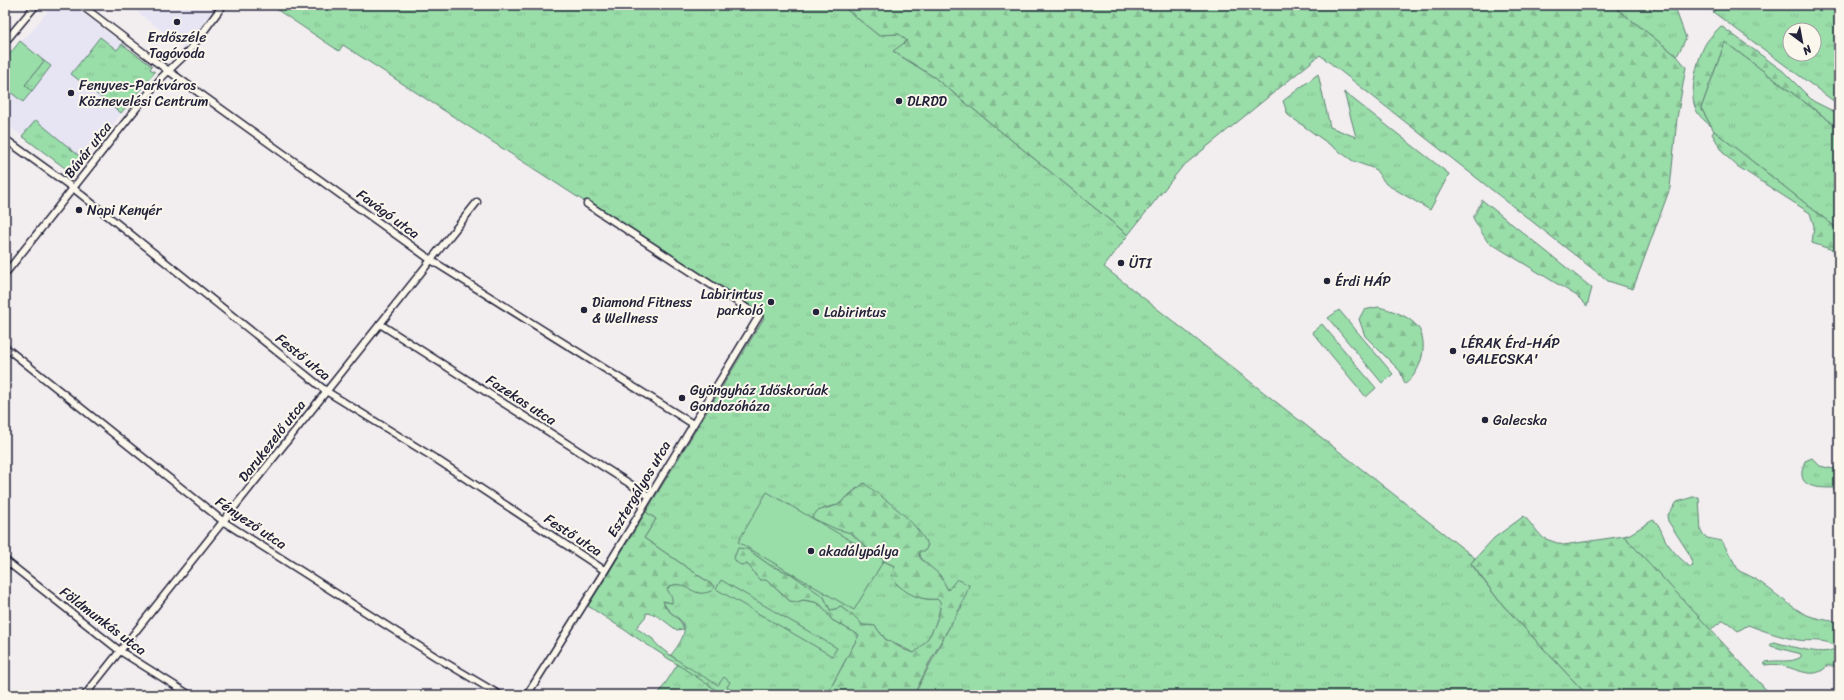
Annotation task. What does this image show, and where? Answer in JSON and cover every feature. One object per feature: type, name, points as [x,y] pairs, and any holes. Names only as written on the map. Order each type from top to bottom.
[{"type":"street","points":[[5,42],[36,5]]},
{"type":"street","name":"Favágó utca","points":[[81,5],[431,260],[693,424]]},
{"type":"street","name":"Búvár utca","points":[[5,274],[134,112],[169,70],[190,50],[223,5]]},
{"type":"street","name":"Festő utca","points":[[5,139],[73,188],[326,391],[436,459],[604,570]]},
{"type":"street","name":"Darukezelő utca","points":[[84,695],[224,522],[326,391],[477,202]]},
{"type":"street","name":"Esztergályos utca","points":[[528,695],[759,316],[587,204]]},
{"type":"street","name":"Fazekas utca","points":[[380,324],[649,496]]},
{"type":"street","name":"Fényező utca","points":[[5,346],[224,522],[436,657],[500,695]]},
{"type":"street","name":"Földmunkás utca","points":[[5,560],[120,651],[190,695]]},
{"type":"shaded area","name":"Fenyves-Parkváros Köznevelési Centrum","points":[[53,5],[72,5],[152,66],[150,69],[155,72],[73,174],[5,123],[5,60],[20,41],[26,38]]},
{"type":"shaded area","name":"Erdőszéle Tagóvoda","points":[[133,5],[217,5],[184,48],[131,7]]},
{"type":"green space","points":[[270,5],[841,5],[878,35],[899,34],[907,41],[894,52],[934,77],[1128,235],[1104,267],[1475,558],[1471,564],[1500,602],[1587,695],[914,695],[955,616],[962,607],[953,586],[948,591],[942,580],[924,562],[919,551],[858,487],[838,505],[824,508],[823,523],[851,533],[879,559],[895,566],[896,584],[915,596],[925,599],[937,599],[941,603],[938,617],[925,643],[914,653],[885,639],[875,626],[862,625],[841,606],[830,610],[824,597],[779,569],[771,566],[747,549],[742,565],[747,564],[751,567],[756,576],[766,580],[790,601],[797,602],[802,600],[815,602],[822,606],[832,620],[859,635],[827,695],[658,695],[679,662],[671,655],[680,643],[684,633],[683,623],[664,604],[663,601],[672,603],[666,589],[682,583],[714,586],[644,538],[656,519],[646,512],[764,318],[343,45],[339,51]]},
{"type":"green space","points":[[841,5],[1612,5],[1677,56],[1686,67],[1677,118],[1670,188],[1633,289],[1608,281],[1320,55],[1182,167],[1128,235],[934,77],[893,51],[907,41],[899,34],[878,35]]},
{"type":"green space","points":[[1612,5],[1674,5],[1686,38],[1677,56]]},
{"type":"green space","points":[[1717,5],[1839,5],[1839,105],[1713,12]]},
{"type":"green space","points":[[1721,26],[1783,71],[1813,101],[1839,114],[1839,128],[1725,42],[1701,108],[1711,126],[1706,122],[1696,110],[1693,100],[1695,74],[1700,56],[1706,43]]},
{"type":"green space","points":[[100,37],[117,50],[122,44],[152,66],[150,69],[155,72],[121,113],[71,74]]},
{"type":"green space","points":[[20,41],[44,61],[25,85],[32,91],[23,102],[5,88],[5,60]]},
{"type":"green space","points":[[1725,42],[1839,128],[1839,230],[1714,131],[1701,108]]},
{"type":"green space","points":[[44,61],[51,66],[32,91],[25,85]]},
{"type":"green space","points":[[1318,74],[1330,127],[1356,137],[1344,92],[1449,174],[1430,210],[1386,184],[1375,169],[1353,161],[1288,115],[1283,101]]},
{"type":"green space","points":[[36,120],[84,160],[73,174],[22,136]]},
{"type":"green space","points":[[1714,131],[1839,230],[1839,252],[1812,243],[1814,226],[1810,213],[1737,166],[1725,155],[1712,134]]},
{"type":"green space","points":[[1482,200],[1592,288],[1587,306],[1577,296],[1487,241],[1473,218]]},
{"type":"green space","points":[[1378,307],[1394,311],[1404,316],[1417,326],[1421,333],[1423,340],[1422,357],[1415,373],[1405,384],[1400,371],[1365,336],[1359,319],[1364,310]]},
{"type":"green space","points":[[1339,310],[1393,374],[1382,383],[1328,318]]},
{"type":"green space","points":[[1322,324],[1376,388],[1366,397],[1312,332]]},
{"type":"green space","points":[[1812,458],[1820,466],[1833,469],[1839,464],[1839,509],[1834,488],[1813,486],[1804,481],[1802,470],[1805,461]]},
{"type":"green space","points":[[864,483],[891,504],[915,527],[928,545],[925,551],[919,551],[920,558],[940,575],[948,590],[957,579],[969,585],[960,608],[932,657],[914,695],[827,695],[859,635],[832,620],[822,606],[815,602],[803,600],[797,602],[790,601],[766,580],[760,580],[747,564],[739,564],[734,558],[738,548],[747,549],[771,566],[791,574],[824,597],[830,610],[836,609],[840,606],[857,619],[862,625],[875,626],[885,639],[905,650],[914,653],[929,637],[938,617],[941,603],[937,599],[924,599],[906,591],[891,577],[895,566],[879,559],[851,533],[836,529],[812,518],[817,511],[838,505]]},
{"type":"green space","name":"akadálypálya","points":[[767,492],[884,560],[854,610],[738,542]]},
{"type":"green space","points":[[1693,497],[1699,497],[1701,532],[1707,538],[1722,541],[1739,571],[1755,579],[1802,613],[1817,618],[1839,622],[1839,668],[1827,666],[1821,671],[1806,673],[1774,664],[1764,664],[1770,661],[1788,661],[1801,657],[1801,654],[1771,646],[1770,644],[1774,642],[1805,650],[1822,652],[1834,649],[1834,646],[1821,641],[1803,641],[1785,637],[1748,625],[1738,631],[1727,622],[1722,621],[1710,630],[1624,536],[1653,520],[1658,524],[1666,541],[1673,550],[1690,567],[1693,566],[1688,552],[1668,521],[1667,516],[1677,502]]},
{"type":"green space","points":[[646,512],[656,519],[644,538],[714,586],[712,591],[702,593],[695,592],[679,585],[671,586],[667,589],[672,598],[672,603],[663,601],[665,606],[680,621],[684,629],[677,630],[650,613],[646,613],[646,616],[636,628],[653,639],[656,644],[672,657],[718,685],[724,677],[730,682],[727,687],[739,695],[724,695],[588,606]]},
{"type":"green space","points":[[1524,516],[1543,538],[1563,545],[1624,536],[1771,695],[1587,695],[1500,602],[1471,563],[1494,538]]},
{"type":"green space","points":[[721,580],[837,648],[832,656],[716,589]]},
{"type":"place","name":"Erdőszéle Tagóvoda","points":[[177,22]]},
{"type":"place","name":"Fenyves-Parkváros Köznevelési Centrum","points":[[71,93]]},
{"type":"place","name":"DLRDD","points":[[899,101]]},
{"type":"place","name":"Napi Kenyér","points":[[79,210]]},
{"type":"place","name":"ÜTI","points":[[1121,263]]},
{"type":"place","name":"Érdi HÁP","points":[[1327,281]]},
{"type":"place","name":"Labirintus parkoló","points":[[771,302]]},
{"type":"place","name":"Diamond Fitness & Wellness","points":[[584,310]]},
{"type":"place","name":"Labirintus","points":[[816,312]]},
{"type":"place","name":"LÉRAK Érd-HÁP 'GALECSKA'","points":[[1453,351]]},
{"type":"place","name":"Gyöngyház Időskorúak Gondozóháza","points":[[682,398]]},
{"type":"place","name":"Galecska","points":[[1485,420]]},
{"type":"place","name":"akadálypálya","points":[[811,551]]}]
